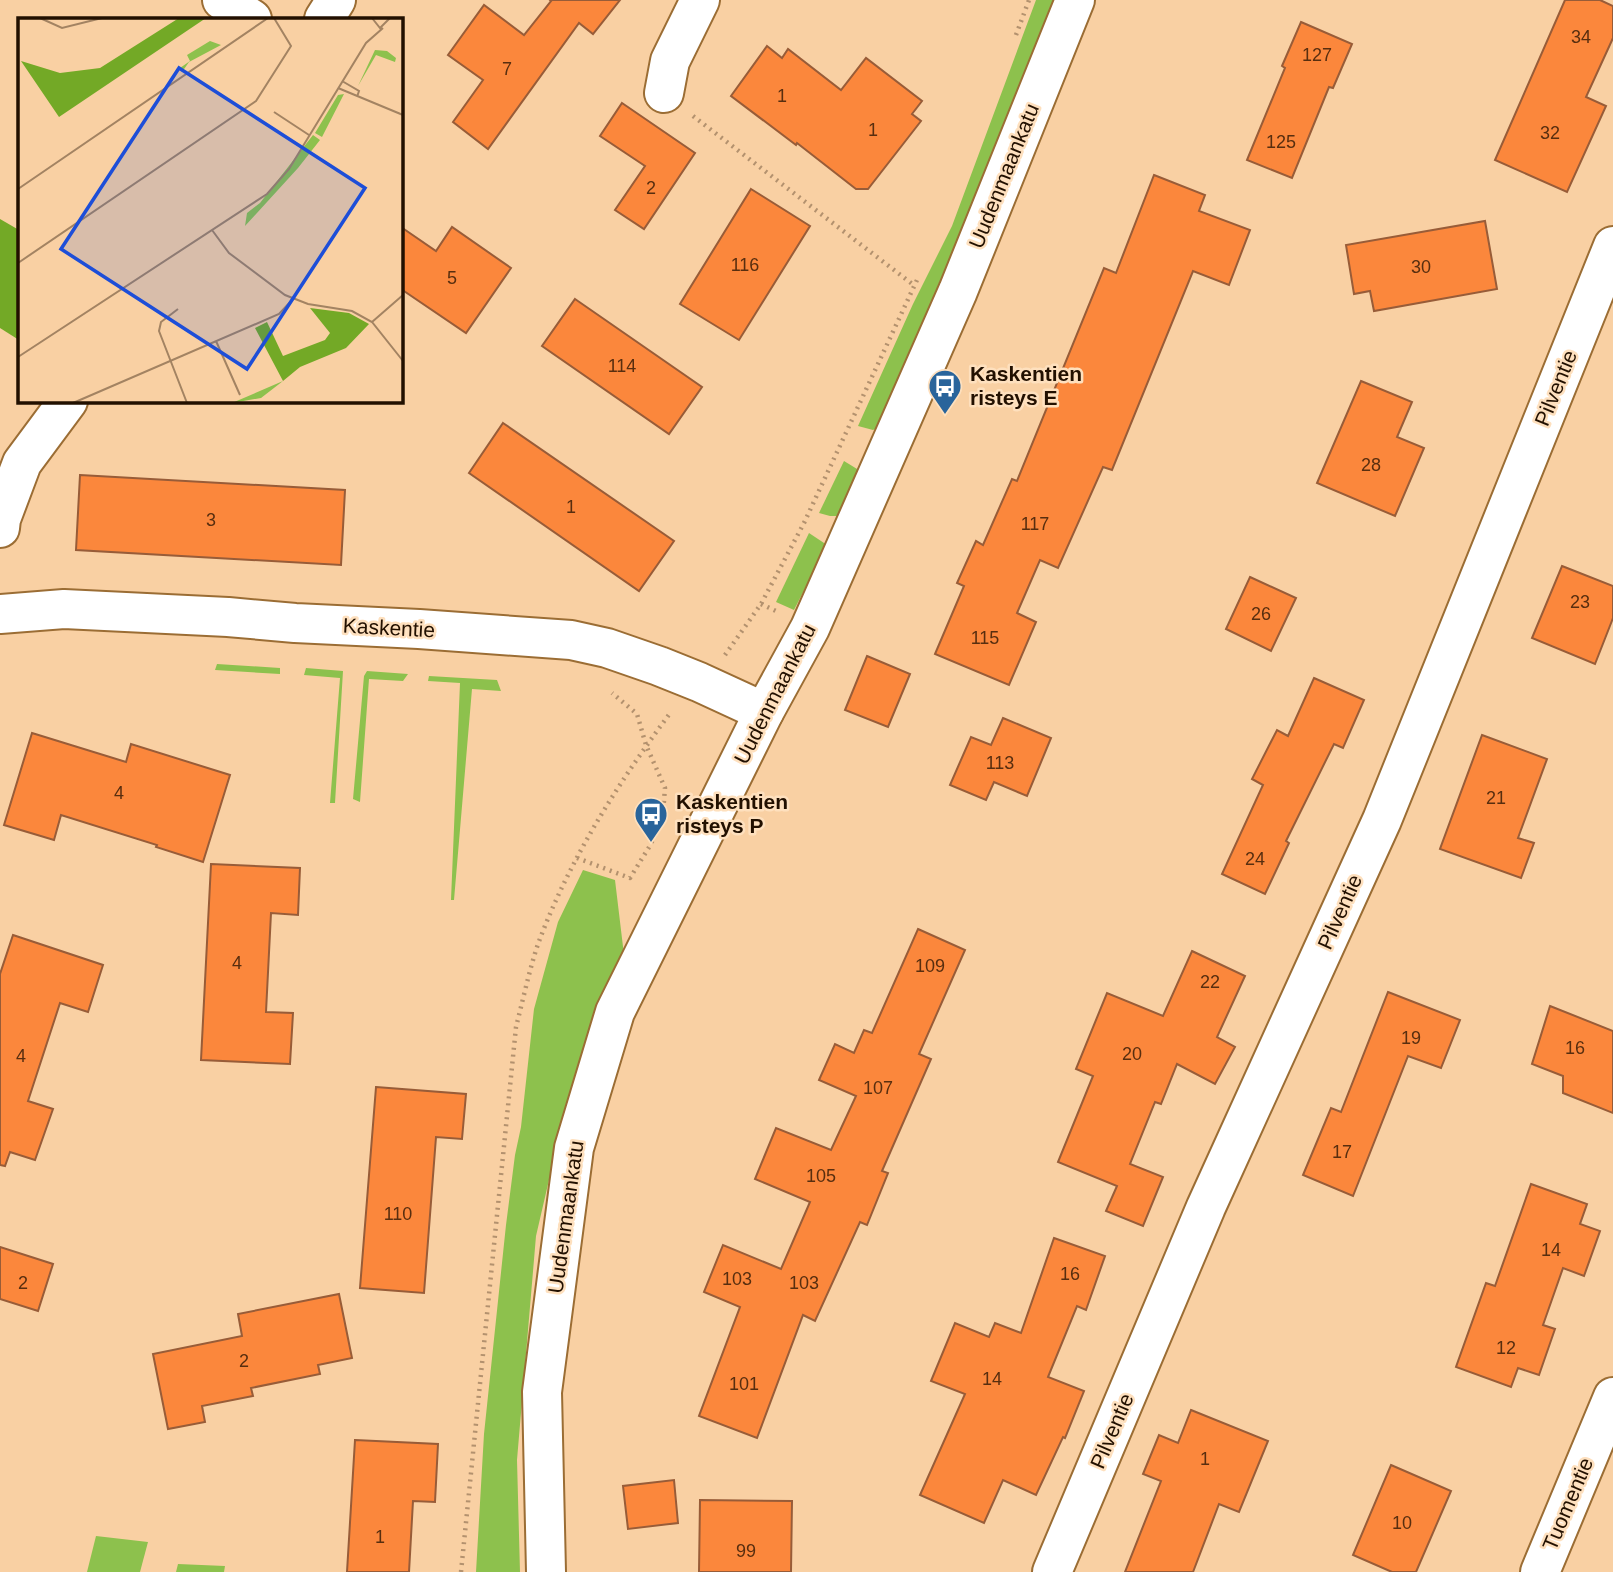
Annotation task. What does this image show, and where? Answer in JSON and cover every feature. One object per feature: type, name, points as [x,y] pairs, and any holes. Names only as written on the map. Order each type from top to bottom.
[{"type":"street","points":[[222,0],[249,18]]},
{"type":"street","points":[[325,18],[336,0]]},
{"type":"street","points":[[664,93],[670,61],[700,0]]},
{"type":"street","name":"Uudenmaankatu","points":[[546,1572],[542,1392],[574,1148],[615,1012],[764,712],[810,628],[952,303],[1075,0]]},
{"type":"street","name":"Pilventie","points":[[1052,1572],[1206,1207],[1382,820],[1613,246]]},
{"type":"street","points":[[0,528],[22,463],[67,402]]},
{"type":"street","name":"Kaskentie","points":[[1,609],[77,609],[571,639],[607,648],[699,682],[764,712]]},
{"type":"street","name":"Tuomentie","points":[[1540,1572],[1613,1396]]},
{"type":"path","points":[[1015,37],[1029,0]]},
{"type":"path","points":[[664,93],[915,286]]},
{"type":"path","points":[[461,1572],[516,1027],[538,945],[577,858],[646,745],[677,703],[719,663],[761,604],[804,523],[920,275]]},
{"type":"path","points":[[577,858],[630,878],[651,844],[663,813],[666,788],[646,745]]},
{"type":"green space","points":[[1036,0],[1055,0],[1007,127],[881,426],[873,430],[858,426],[913,304],[952,226]]},
{"type":"green space","points":[[0,219],[18,229],[18,339],[0,328]]},
{"type":"green space","points":[[844,461],[862,472],[841,516],[819,513]]},
{"type":"green space","points":[[809,533],[827,545],[794,610],[776,602]]},
{"type":"green space","points":[[217,664],[280,668],[280,674],[215,670]]},
{"type":"green space","points":[[306,668],[343,671],[335,803],[330,803],[340,678],[304,675]]},
{"type":"green space","points":[[367,671],[408,674],[403,681],[369,679],[360,802],[353,799],[364,676]]},
{"type":"green space","points":[[429,676],[497,680],[501,691],[472,689],[454,900],[451,900],[460,683],[428,681]]},
{"type":"green space","points":[[583,870],[615,880],[624,955],[578,1067],[536,1236],[517,1460],[520,1572],[476,1572],[484,1434],[506,1225],[521,1127],[534,1009],[558,922]]},
{"type":"green space","points":[[96,1536],[148,1542],[140,1572],[87,1572]]},
{"type":"green space","points":[[178,1564],[225,1566],[224,1572],[176,1572]]},
{"type":"building","points":[[550,0],[620,0],[593,34],[579,23],[488,149],[453,122],[483,80],[448,55],[484,5],[524,35]]},
{"type":"building","points":[[1565,0],[1600,0],[1613,6],[1613,38],[1586,97],[1606,106],[1567,192],[1495,160]]},
{"type":"building","points":[[1301,22],[1352,44],[1333,88],[1329,87],[1292,178],[1247,160]]},
{"type":"building","points":[[767,46],[782,58],[788,49],[841,90],[866,58],[922,101],[912,114],[921,121],[868,189],[856,189],[731,96]]},
{"type":"building","points":[[622,103],[695,153],[644,229],[615,210],[645,166],[600,136]]},
{"type":"building","points":[[1154,175],[1205,195],[1199,211],[1250,230],[1229,285],[1193,271],[1112,470],[1103,467],[1058,568],[1040,560],[1017,613],[1036,622],[1009,685],[935,654],[964,586],[957,583],[976,541],[983,545],[1012,479],[1017,481],[1104,268],[1116,273]]},
{"type":"building","points":[[751,189],[810,226],[739,340],[680,304]]},
{"type":"building","points":[[1485,221],[1497,289],[1374,311],[1370,291],[1354,294],[1346,245]]},
{"type":"building","points":[[452,227],[511,268],[466,333],[402,290],[402,228],[436,251]]},
{"type":"building","points":[[575,299],[702,387],[669,434],[542,346]]},
{"type":"building","points":[[1361,381],[1412,402],[1397,437],[1424,448],[1395,516],[1317,483]]},
{"type":"building","points":[[503,423],[674,541],[639,591],[469,473]]},
{"type":"building","points":[[80,475],[345,490],[341,565],[76,550]]},
{"type":"building","points":[[1562,566],[1613,586],[1613,618],[1595,664],[1532,638]]},
{"type":"building","points":[[1250,577],[1296,598],[1271,651],[1226,629]]},
{"type":"building","points":[[867,656],[910,674],[888,727],[845,710]]},
{"type":"building","points":[[1314,678],[1364,700],[1343,748],[1334,744],[1286,841],[1289,843],[1265,894],[1222,874],[1263,785],[1252,779],[1277,730],[1288,736]]},
{"type":"building","points":[[1003,718],[1051,738],[1027,796],[994,782],[986,800],[950,785],[971,737],[991,745]]},
{"type":"building","points":[[32,733],[126,762],[131,744],[230,775],[203,862],[61,815],[54,840],[4,825]]},
{"type":"building","points":[[1482,735],[1547,759],[1518,838],[1534,843],[1521,878],[1440,849]]},
{"type":"building","points":[[211,864],[300,868],[298,915],[271,913],[266,1012],[293,1013],[290,1064],[201,1060]]},
{"type":"building","points":[[918,929],[965,950],[919,1054],[931,1059],[882,1171],[888,1173],[867,1225],[860,1222],[815,1321],[803,1315],[757,1438],[699,1416],[740,1307],[704,1292],[723,1245],[781,1269],[810,1202],[755,1179],[776,1128],[831,1150],[856,1096],[819,1080],[835,1044],[854,1053],[864,1030],[872,1033]]},
{"type":"building","points":[[13,935],[103,965],[88,1012],[60,1003],[28,1101],[53,1109],[35,1160],[10,1152],[5,1166],[0,1165],[0,974]]},
{"type":"building","points":[[1192,951],[1245,976],[1217,1037],[1235,1047],[1215,1084],[1177,1064],[1161,1104],[1155,1102],[1130,1164],[1163,1177],[1143,1226],[1106,1211],[1117,1186],[1058,1162],[1093,1076],[1076,1069],[1107,993],[1163,1016]]},
{"type":"building","points":[[1388,992],[1460,1020],[1441,1068],[1408,1056],[1353,1196],[1303,1175],[1331,1108],[1341,1112]]},
{"type":"building","points":[[1550,1006],[1613,1031],[1613,1113],[1563,1093],[1563,1076],[1532,1064]]},
{"type":"building","points":[[376,1087],[466,1094],[462,1139],[436,1137],[424,1293],[360,1288]]},
{"type":"building","points":[[1531,1184],[1587,1204],[1580,1224],[1600,1231],[1584,1276],[1563,1268],[1543,1325],[1555,1329],[1539,1375],[1518,1368],[1511,1387],[1456,1367],[1486,1283],[1495,1286]]},
{"type":"building","points":[[1054,1238],[1105,1256],[1086,1310],[1077,1306],[1048,1377],[1084,1391],[1065,1438],[1063,1437],[1036,1495],[1003,1480],[984,1523],[920,1495],[965,1394],[931,1381],[955,1323],[989,1337],[995,1323],[1021,1333]]},
{"type":"building","points":[[0,1247],[53,1264],[38,1311],[0,1299]]},
{"type":"building","points":[[339,1294],[352,1358],[318,1365],[320,1374],[251,1388],[253,1396],[202,1406],[205,1422],[168,1429],[153,1354],[242,1336],[238,1314]]},
{"type":"building","points":[[1191,1410],[1268,1441],[1239,1512],[1219,1504],[1193,1572],[1125,1572],[1161,1481],[1143,1474],[1159,1435],[1178,1443]]},
{"type":"building","points":[[355,1440],[438,1444],[435,1502],[413,1501],[409,1572],[347,1572]]},
{"type":"building","points":[[1391,1465],[1451,1491],[1416,1572],[1392,1572],[1353,1555]]},
{"type":"building","points":[[674,1480],[678,1523],[628,1529],[623,1486]]},
{"type":"building","points":[[700,1500],[792,1501],[791,1572],[699,1572]]},
{"type":"place","name":"Kaskentien risteys E","points":[[945,416]]},
{"type":"place","name":"Kaskentien risteys P","points":[[651,844]]}]
